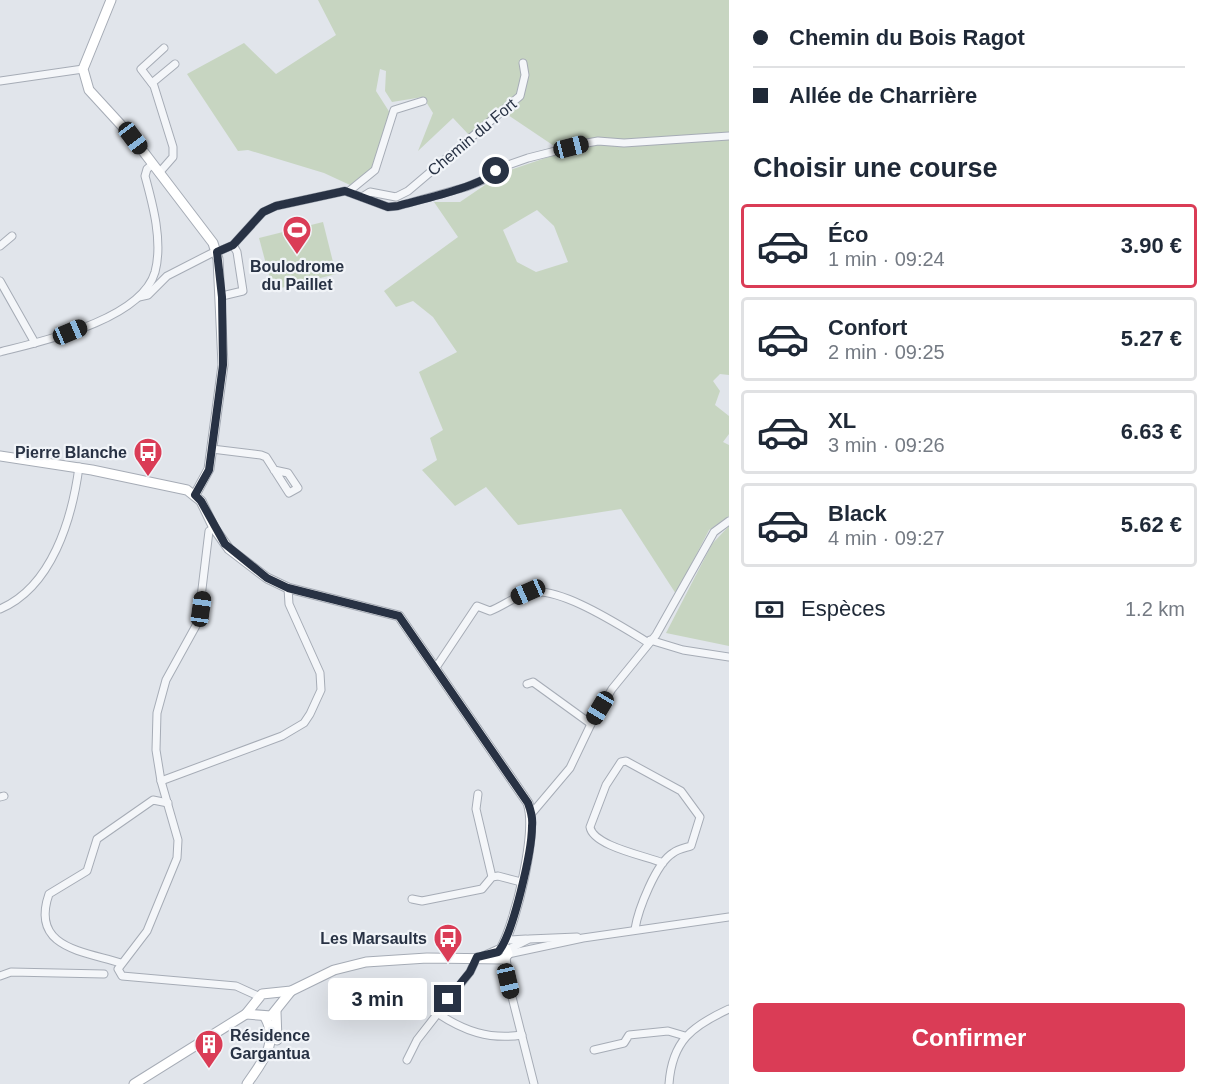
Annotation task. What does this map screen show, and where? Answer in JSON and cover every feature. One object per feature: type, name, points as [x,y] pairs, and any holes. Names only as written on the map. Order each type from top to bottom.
[{"type":"street","points":[[111,0],[83,69],[89,90],[127,130],[214,252],[222,297],[223,365],[212,449],[207,476],[195,495]]},
{"type":"street","points":[[0,352],[70,332],[125,308],[149,285],[156,264],[155,221],[145,176],[147,169],[156,168],[173,157],[174,152],[152,83],[141,69],[164,48]]},
{"type":"street","name":"Chemin du Fort","points":[[362,197],[370,192],[396,197],[408,191],[520,96],[525,75],[523,63]]},
{"type":"street","points":[[152,83],[175,64]]},
{"type":"street","points":[[0,81],[83,69]]},
{"type":"street","points":[[348,192],[375,170],[394,111],[423,101]]},
{"type":"street","points":[[139,297],[148,295],[167,276],[233,245],[243,231],[269,208],[327,194],[348,192],[388,207],[398,206],[466,187],[491,177],[502,168],[528,158],[598,141],[624,143],[729,136]]},
{"type":"street","points":[[0,246],[12,236]]},
{"type":"street","points":[[222,297],[243,291],[237,252],[233,245]]},
{"type":"street","points":[[0,281],[35,343]]},
{"type":"street","points":[[212,449],[261,454],[274,470]]},
{"type":"street","points":[[0,456],[80,467],[179,488],[195,495],[225,544],[243,561],[288,588],[399,616],[528,803],[532,813],[529,851],[504,954],[534,1084]]},
{"type":"street","points":[[0,609],[22,597],[36,585],[46,569],[70,513],[80,467]]},
{"type":"street","points":[[532,813],[570,768],[591,724],[612,689],[647,650],[714,532],[729,521]]},
{"type":"street","points":[[214,528],[209,531],[198,622],[166,680],[159,702],[156,750],[160,781],[178,840],[177,858],[147,931],[120,963],[120,974],[236,986],[256,1001],[272,1037],[267,1052],[247,1084]]},
{"type":"street","points":[[160,781],[282,736],[304,723],[321,690],[320,673],[289,604],[288,588]]},
{"type":"street","points":[[435,669],[477,606],[490,611],[528,592],[543,592],[580,605],[650,642],[729,657]]},
{"type":"street","points":[[527,684],[533,682],[591,724]]},
{"type":"street","points":[[635,929],[637,916],[663,863],[672,853],[691,846],[699,825],[699,813],[681,791],[626,761],[621,762],[606,785],[590,826],[591,832],[601,841],[663,863]]},
{"type":"street","points":[[478,794],[476,809],[492,877]]},
{"type":"street","points":[[120,963],[88,955],[65,945],[52,935],[44,922],[44,907],[49,894],[87,871],[97,839],[105,831],[153,800],[168,803]]},
{"type":"street","points":[[412,899],[422,901],[482,889],[492,877],[498,876],[521,882]]},
{"type":"street","points":[[134,1084],[246,1014],[256,1001],[269,994],[291,990],[334,970],[359,963],[504,954],[635,929],[729,917]]},
{"type":"street","points":[[504,954],[529,939],[583,938]]},
{"type":"street","points":[[407,1060],[417,1040],[480,957]]},
{"type":"street","points":[[0,976],[10,972],[104,974]]},
{"type":"street","points":[[246,1014],[262,1016],[277,1009],[291,990]]},
{"type":"street","points":[[257,1069],[275,1048],[277,1009],[275,997],[269,994]]},
{"type":"street","points":[[669,1084],[676,1049],[686,1036],[706,1019],[729,1009]]},
{"type":"street","points":[[437,1013],[475,1034],[492,1037],[522,1035]]},
{"type":"street","points":[[594,1050],[624,1043],[629,1035],[668,1031],[686,1036]]},
{"type":"green space","points":[[318,0],[729,0],[729,375],[720,374],[713,381],[720,391],[715,405],[729,416],[729,434],[723,442],[729,445],[729,516],[709,530],[676,594],[621,509],[518,525],[486,487],[455,506],[422,470],[437,460],[430,438],[443,430],[419,372],[457,352],[433,317],[413,301],[396,307],[384,291],[458,237],[434,202],[460,202],[504,172],[563,152],[499,109],[469,135],[453,118],[418,151],[433,113],[423,97],[392,102],[385,91],[386,71],[380,69],[376,91],[390,113],[372,168],[350,185],[324,173],[248,150],[238,151],[187,74],[244,43],[276,74],[336,35]],"holes":[[[537,210],[554,226],[568,262],[536,272],[517,262],[503,230]]]},
{"type":"green space","name":"Boulodrome du Paillet","points":[[323,222],[336,274],[273,290],[259,238]]},
{"type":"green space","points":[[729,526],[729,646],[666,633],[712,544]]},
{"type":"place","name":"Boulodrome du Paillet","points":[[297,256]]},
{"type":"place","name":"Pierre Blanche","points":[[148,478]]},
{"type":"place","name":"Les Marsaults","points":[[448,964]]},
{"type":"place","name":"Résidence Gargantua","points":[[209,1070]]},
{"type":"route","points":[[448,999],[477,962],[477,957],[498,952],[505,942],[511,926],[531,839],[532,813],[528,803],[399,616],[288,588],[267,578],[248,565],[225,544],[219,537],[201,501],[195,495],[209,470],[223,365],[224,333],[217,252],[233,245],[243,231],[269,208],[345,191],[388,207],[398,206],[466,187],[491,177],[496,171]]}]
